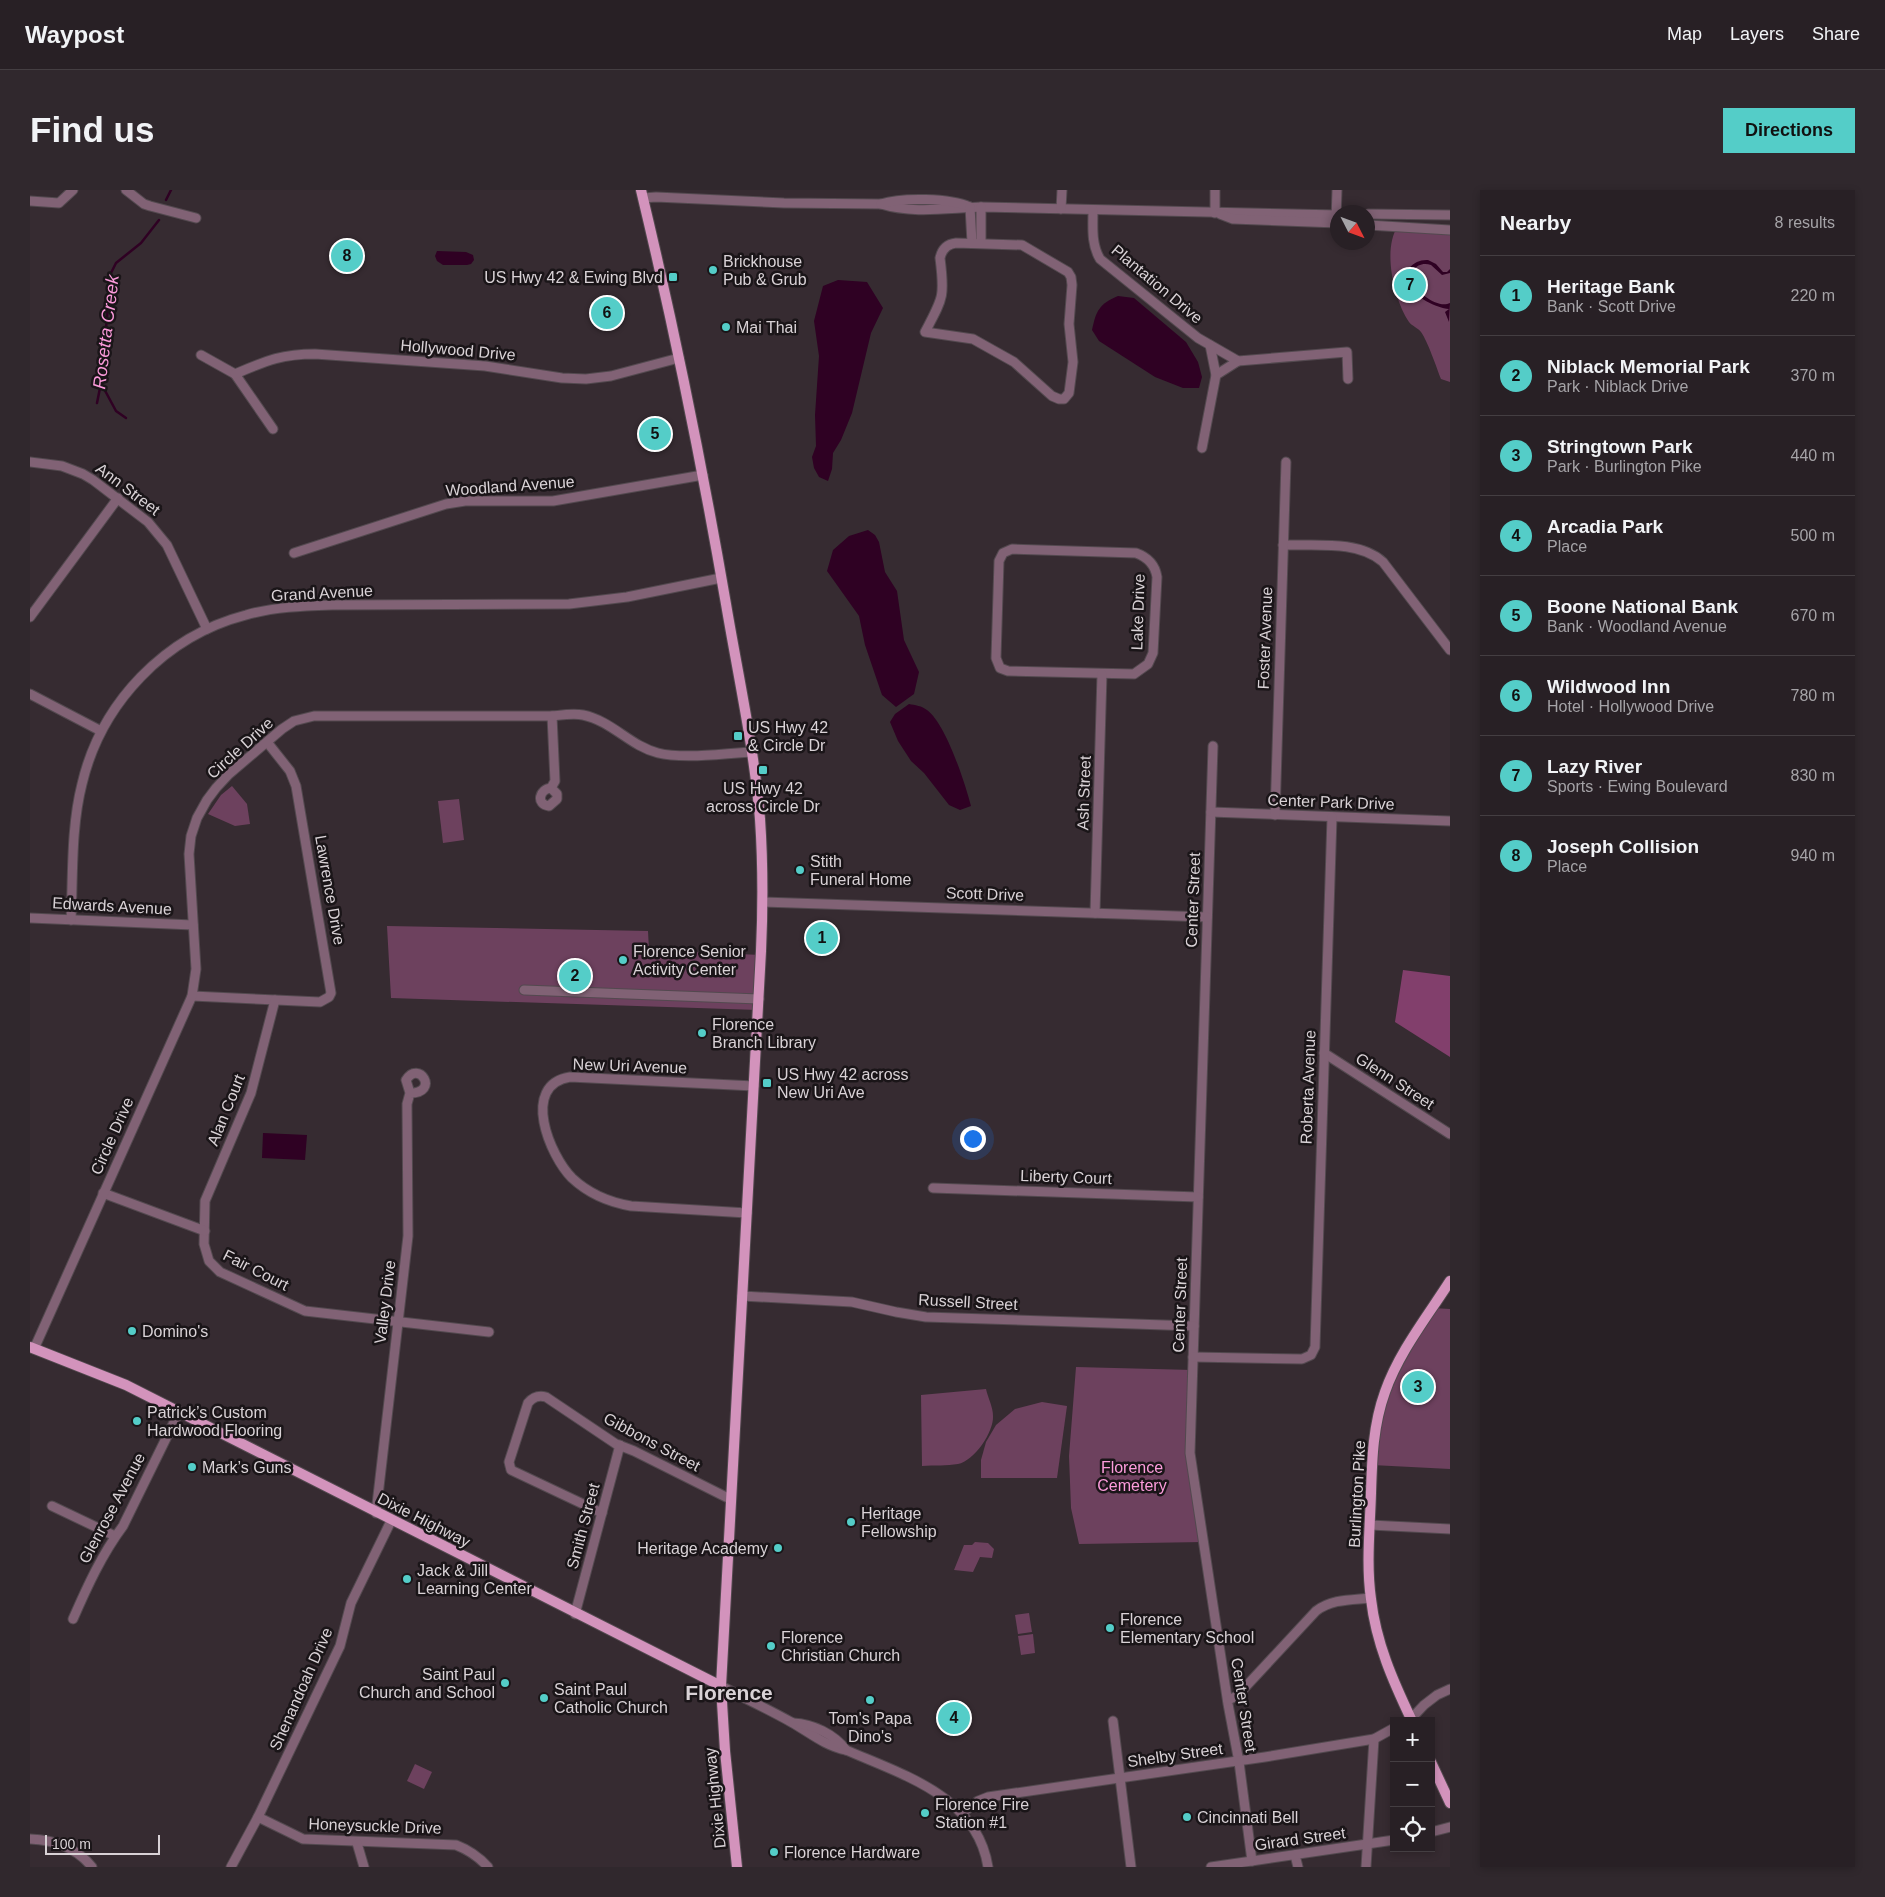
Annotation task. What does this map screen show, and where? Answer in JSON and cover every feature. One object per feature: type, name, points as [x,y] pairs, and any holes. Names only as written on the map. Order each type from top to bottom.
[{"type":"main road","points":[[642,194],[703,475],[751,752],[760,817],[763,902],[759,999],[720,1686]]},
{"type":"main road","name":"Burlington Pike","points":[[1409,1717],[1382,1651],[1370,1598],[1368,1569],[1372,1449],[1376,1421],[1384,1394],[1395,1368],[1450,1281]]},
{"type":"main road","name":"Dixie Highway","points":[[32,1348],[117,1382],[179,1412],[720,1686],[724,1751],[737,1867]]},
{"type":"main road","points":[[1435,1771],[1450,1803]]},
{"type":"street","points":[[30,201],[59,202],[72,190]]},
{"type":"street","points":[[126,190],[150,206],[196,218]]},
{"type":"street","points":[[1061,209],[1062,190]]},
{"type":"street","points":[[1214,213],[1215,190]]},
{"type":"street","points":[[1337,190],[1337,205]]},
{"type":"street","points":[[642,194],[656,197],[784,203],[881,204],[895,200],[958,202],[970,208],[1214,213],[1233,219],[1330,219]]},
{"type":"street","points":[[977,243],[981,207]]},
{"type":"street","points":[[970,208],[977,243]]},
{"type":"street","name":"Plantation Drive","points":[[1093,210],[1093,238],[1100,259],[1210,346],[1238,361]]},
{"type":"street","points":[[1375,214],[1450,215]]},
{"type":"street","points":[[1375,225],[1450,230]]},
{"type":"street","points":[[952,243],[977,243],[1013,243],[1026,246],[1064,269],[1071,277],[1069,324],[1073,362],[1069,394],[1064,399],[1052,396],[1014,362],[973,339],[924,332],[940,305],[943,295],[940,258],[942,252],[947,245],[952,243]]},
{"type":"street","name":"Plantation Drive","points":[[1202,448],[1216,375],[1210,346]]},
{"type":"street","points":[[1216,375],[1238,361],[1347,352],[1348,379]]},
{"type":"street","name":"Hollywood Drive","points":[[235,374],[268,360],[286,355],[315,354],[486,366],[562,378],[586,379],[611,376],[679,358]]},
{"type":"street","points":[[201,355],[235,374],[273,429]]},
{"type":"street","name":"Ann Street","points":[[30,462],[48,463],[72,469],[93,480],[148,522],[162,537],[207,629]]},
{"type":"street","name":"Foster Avenue","points":[[1275,815],[1286,462]]},
{"type":"street","name":"Woodland Avenue","points":[[294,553],[446,504],[553,501],[703,475]]},
{"type":"street","points":[[30,617],[118,498]]},
{"type":"street","points":[[1283,545],[1354,547],[1373,554],[1383,562],[1450,650]]},
{"type":"street","name":"Lake Drive","points":[[1012,549],[1136,553],[1144,556],[1151,562],[1157,577],[1151,659],[1144,668],[1134,674],[1102,674],[1008,671],[1000,668],[996,658],[999,561],[1003,553],[1012,549]]},
{"type":"street","name":"Grand Avenue","points":[[71,920],[77,804],[86,767],[101,731],[122,698],[145,672],[176,646],[207,629],[246,615],[294,607],[332,604],[569,604],[627,597],[721,578]]},
{"type":"street","name":"Ash Street","points":[[1095,913],[1102,674]]},
{"type":"street","points":[[30,694],[101,731]]},
{"type":"street","name":"Circle Drive","points":[[32,1348],[192,996],[196,969],[189,854],[191,836],[197,818],[207,800],[229,774],[282,729],[294,721],[314,716],[552,716],[577,714],[593,718],[610,726],[636,743],[658,753],[674,756],[751,752]]},
{"type":"street","points":[[551,788],[554,781],[552,716]]},
{"type":"street","name":"Lawrence Drive","points":[[267,742],[290,771],[296,786],[332,988],[329,997],[320,1002],[275,1000]]},
{"type":"street","name":"Center Street","points":[[1213,746],[1190,1453],[1239,1762],[1252,1861]]},
{"type":"street","name":"Center Park Drive","points":[[1210,812],[1450,820]]},
{"type":"street","name":"Roberta Avenue","points":[[1193,1357],[1302,1359],[1310,1356],[1315,1347],[1332,817]]},
{"type":"street","name":"Scott Drive","points":[[763,902],[1207,917]]},
{"type":"street","name":"Edwards Avenue","points":[[30,918],[193,925]]},
{"type":"street","points":[[524,990],[759,999]]},
{"type":"street","points":[[192,996],[275,1000]]},
{"type":"street","name":"Alan Court","points":[[205,1231],[205,1201],[207,1193],[251,1094],[275,1000]]},
{"type":"street","name":"Glenn Street","points":[[1324,1053],[1450,1134]]},
{"type":"street","name":"New Uri Avenue","points":[[747,1213],[630,1206],[612,1202],[594,1194],[572,1178],[556,1156],[546,1132],[543,1109],[545,1097],[551,1087],[560,1080],[570,1077],[754,1086]]},
{"type":"street","name":"Valley Drive","points":[[376,1513],[408,1236],[407,1104],[410,1093]]},
{"type":"street","name":"Liberty Court","points":[[933,1188],[1198,1197]]},
{"type":"street","points":[[103,1193],[205,1231]]},
{"type":"street","name":"Fair Court","points":[[205,1231],[204,1244],[207,1257],[214,1267],[226,1276],[305,1311],[489,1332]]},
{"type":"street","name":"Russell Street","points":[[742,1296],[852,1302],[926,1317],[1194,1326]]},
{"type":"street","name":"Gibbons Street","points":[[602,1513],[512,1470],[509,1462],[528,1403],[534,1397],[546,1397],[620,1445],[730,1500]]},
{"type":"street","name":"Glenrose Avenue","points":[[72,1619],[115,1536],[123,1526],[179,1412]]},
{"type":"street","name":"Smith Street","points":[[575,1614],[620,1445]]},
{"type":"street","points":[[52,1506],[115,1536]]},
{"type":"street","name":"Shenandoah Drive","points":[[231,1867],[258,1817],[340,1646],[352,1603],[391,1520]]},
{"type":"street","points":[[1370,1524],[1450,1529]]},
{"type":"street","points":[[1228,1700],[1237,1696],[1310,1617],[1324,1605],[1332,1602],[1370,1598]]},
{"type":"street","points":[[720,1686],[793,1723],[807,1724],[839,1741],[846,1750],[921,1782],[948,1800],[962,1813],[977,1834],[985,1851],[988,1867]]},
{"type":"street","points":[[1413,1717],[1437,1695],[1450,1689]]},
{"type":"street","points":[[1113,1721],[1131,1867]]},
{"type":"street","name":"Shelby Street","points":[[962,1813],[978,1801],[988,1797],[1239,1762],[1374,1738],[1390,1730]]},
{"type":"street","points":[[1366,1867],[1374,1738]]},
{"type":"street","name":"Honeysuckle Drive","points":[[258,1817],[303,1839],[456,1845],[467,1849],[488,1867]]},
{"type":"street","points":[[1435,1831],[1450,1827]]},
{"type":"street","points":[[30,1839],[46,1840],[61,1844],[81,1856],[92,1867]]},
{"type":"street","name":"Girard Street","points":[[1211,1867],[1390,1841]]},
{"type":"street","points":[[357,1842],[364,1867]]},
{"type":"street","points":[[1295,1855],[1298,1867]]},
{"type":"green space","points":[[1398,226],[1450,230],[1450,382],[1441,379],[1424,336],[1409,322],[1399,301],[1390,261],[1393,236]]},
{"type":"green space","points":[[232,786],[247,804],[250,824],[235,826],[208,814],[221,795]]},
{"type":"green space","points":[[459,799],[464,840],[443,843],[438,801]]},
{"type":"green space","points":[[387,926],[648,931],[649,950],[761,955],[758,1010],[391,998]]},
{"type":"green space","points":[[1433,1308],[1450,1309],[1450,1469],[1372,1465],[1384,1394]]},
{"type":"green space","name":"Florence Cemetery","points":[[1076,1367],[1193,1370],[1190,1453],[1204,1542],[1079,1544],[1071,1508],[1069,1456]]},
{"type":"green space","points":[[986,1389],[993,1416],[990,1430],[982,1445],[964,1462],[949,1465],[922,1466],[921,1395]]},
{"type":"green space","points":[[1042,1402],[1067,1406],[1057,1478],[981,1478],[981,1460],[986,1442],[996,1425],[1015,1409]]},
{"type":"green space","points":[[975,1542],[988,1543],[994,1549],[992,1558],[980,1557],[973,1572],[954,1570],[964,1545],[972,1545]]},
{"type":"green space","points":[[1029,1613],[1032,1632],[1018,1634],[1015,1615]]},
{"type":"green space","points":[[1033,1634],[1035,1653],[1021,1655],[1018,1636]]},
{"type":"green space","points":[[415,1764],[432,1772],[424,1789],[407,1781]]},
{"type":"shaded area","points":[[437,251],[466,252],[473,255],[474,260],[471,264],[467,265],[443,265],[437,261],[435,256]]},
{"type":"shaded area","points":[[1423,260],[1436,264],[1443,272],[1447,272],[1450,269],[1450,273],[1442,275],[1431,265],[1422,264],[1415,268],[1411,275],[1412,284],[1424,296],[1435,302],[1440,304],[1450,303],[1449,322],[1445,312],[1449,309],[1432,304],[1421,298],[1412,290],[1407,281],[1410,267]]},
{"type":"shaded area","points":[[838,280],[867,282],[883,308],[871,333],[852,413],[841,440],[833,453],[832,469],[828,481],[819,477],[814,468],[812,457],[816,446],[815,415],[819,356],[814,321],[823,286]]},
{"type":"shaded area","points":[[1118,296],[1134,298],[1186,342],[1198,362],[1202,377],[1199,388],[1183,388],[1155,377],[1099,341],[1092,330],[1097,313],[1102,305]]},
{"type":"shaded area","points":[[868,530],[875,535],[879,542],[885,572],[897,591],[904,640],[919,672],[914,694],[896,707],[882,695],[865,645],[859,616],[827,571],[833,550],[849,536]]},
{"type":"shaded area","points":[[909,704],[927,710],[941,728],[954,755],[971,806],[960,810],[949,805],[924,773],[911,761],[898,741],[890,722],[895,714]]},
{"type":"shaded area","points":[[1403,970],[1450,976],[1450,1057],[1395,1022]]},
{"type":"shaded area","points":[[263,1133],[307,1135],[305,1160],[262,1158]]},
{"type":"waterway","name":"Rosetta Creek","points":[[166,200],[171,190]]},
{"type":"waterway","name":"Rosetta Creek","points":[[97,403],[101,383],[111,273],[116,263],[141,243],[159,220]]},
{"type":"waterway","points":[[102,385],[116,411],[126,418]]},
{"type":"place","name":"Joseph Collision","points":[[347,256]]},
{"type":"place","name":"Brickhouse Pub & Grub","points":[[713,270]]},
{"type":"place","name":"US Hwy 42 & Ewing Blvd","points":[[673,277]]},
{"type":"place","name":"Lazy River","points":[[1410,285]]},
{"type":"place","name":"Wildwood Inn","points":[[607,313]]},
{"type":"place","name":"Mai Thai","points":[[726,327]]},
{"type":"place","name":"Boone National Bank","points":[[655,434]]},
{"type":"place","name":"US Hwy 42 & Circle Dr","points":[[738,736]]},
{"type":"place","name":"US Hwy 42 across Circle Dr","points":[[763,770]]},
{"type":"place","name":"Stith Funeral Home","points":[[800,870]]},
{"type":"place","name":"Heritage Bank","points":[[822,938]]},
{"type":"place","name":"Florence Senior Activity Center","points":[[623,960]]},
{"type":"place","name":"Niblack Memorial Park","points":[[575,976]]},
{"type":"place","name":"Florence Branch Library","points":[[702,1033]]},
{"type":"place","name":"US Hwy 42 across New Uri Ave","points":[[767,1083]]},
{"type":"place","name":"Domino's","points":[[132,1331]]},
{"type":"place","name":"Stringtown Park","points":[[1418,1387]]},
{"type":"place","name":"Patrick’s Custom Hardwood Flooring","points":[[137,1421]]},
{"type":"place","name":"Mark’s Guns","points":[[192,1467]]},
{"type":"place","name":"Heritage Fellowship","points":[[851,1522]]},
{"type":"place","name":"Heritage Academy","points":[[778,1548]]},
{"type":"place","name":"Jack & Jill Learning Center","points":[[407,1579]]},
{"type":"place","name":"Florence Elementary School","points":[[1110,1628]]},
{"type":"place","name":"Florence Christian Church","points":[[771,1646]]},
{"type":"place","name":"Saint Paul Church and School","points":[[505,1683]]},
{"type":"place","name":"Saint Paul Catholic Church","points":[[544,1698]]},
{"type":"place","name":"Tom's Papa Dino's","points":[[870,1700]]},
{"type":"place","name":"Arcadia Park","points":[[954,1718]]},
{"type":"place","name":"Florence Fire Station #1","points":[[925,1813]]},
{"type":"place","name":"Cincinnati Bell","points":[[1187,1817]]},
{"type":"place","name":"Florence Hardware","points":[[774,1852]]},
{"type":"district","name":"Florence","points":[[729,1692]]}]
